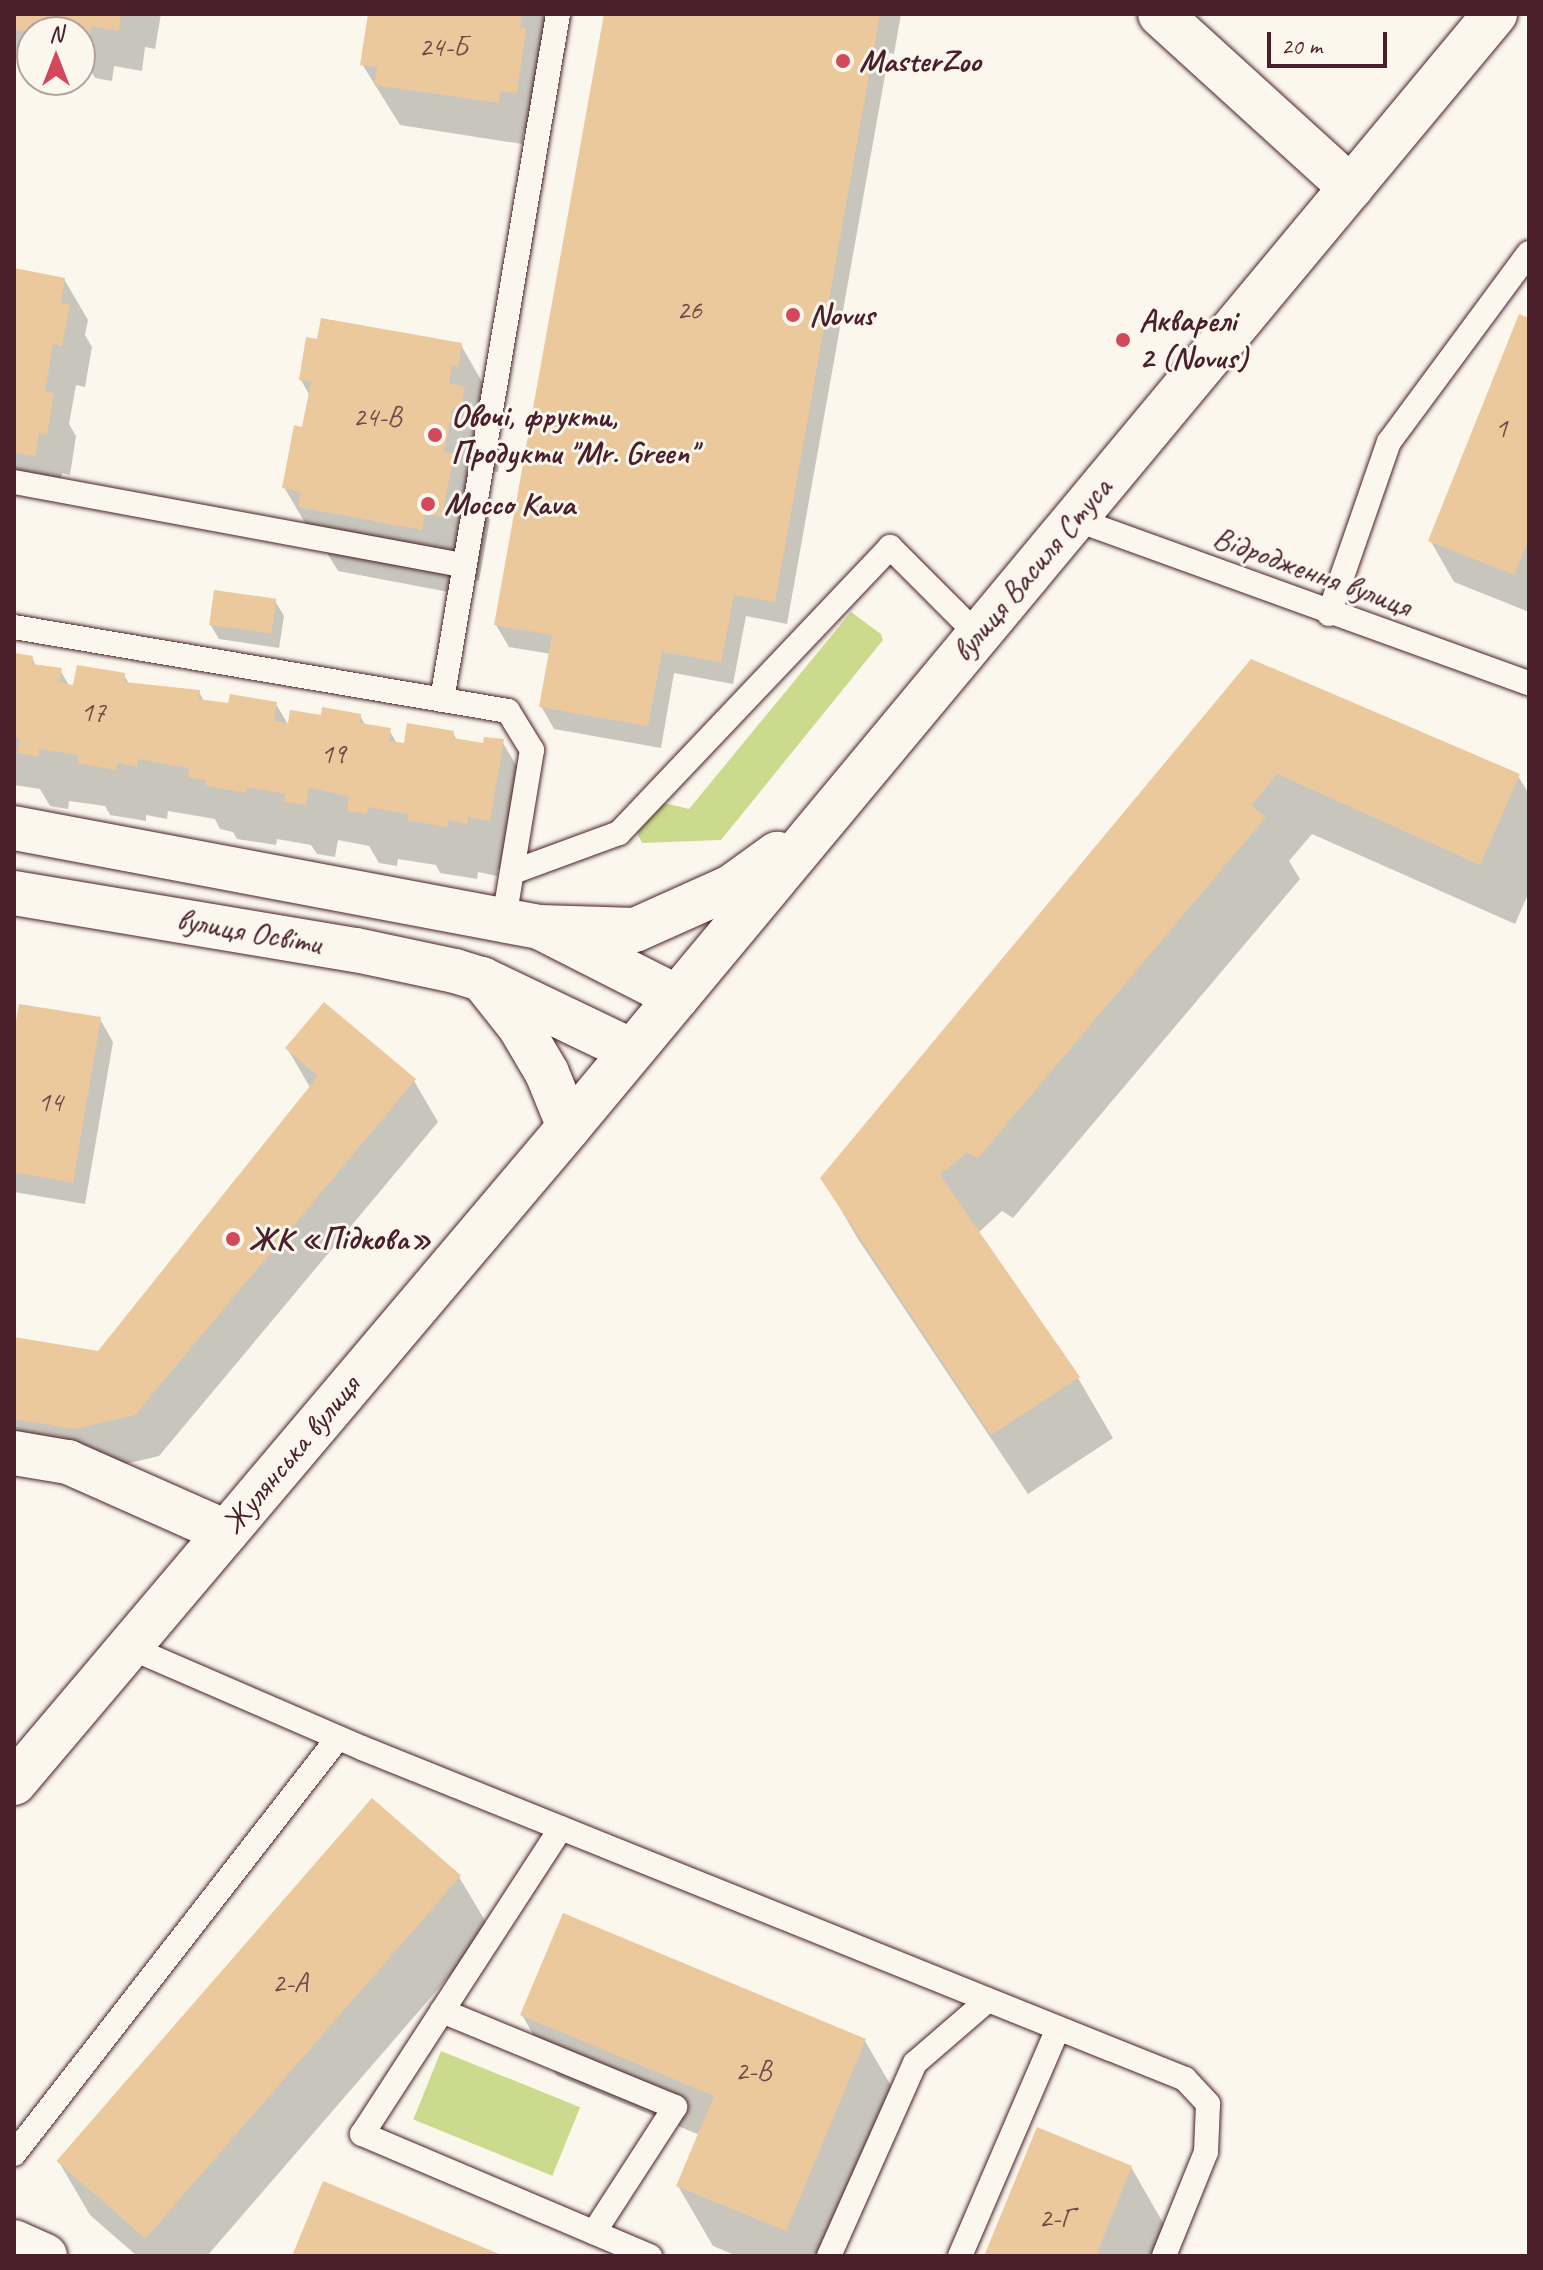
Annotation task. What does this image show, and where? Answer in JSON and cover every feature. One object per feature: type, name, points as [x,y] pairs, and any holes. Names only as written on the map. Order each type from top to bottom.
[{"type":"main road","name":"вулиця Василя Стуса","points":[[569,1127],[1495,14]]},
{"type":"main road","points":[[1182,21],[1351,188]]},
{"type":"main road","points":[[14,828],[521,924],[635,930],[731,887],[824,820]]},
{"type":"main road","name":"вулиця Освіти","points":[[14,893],[356,950],[482,979],[632,1051]]},
{"type":"main road","points":[[521,924],[677,997]]},
{"type":"main road","points":[[482,979],[520,1027],[547,1073],[569,1127]]},
{"type":"main road","name":"Жулянська вулиця","points":[[14,1783],[569,1127]]},
{"type":"main road","points":[[14,1453],[68,1462],[226,1532]]},
{"type":"main road","points":[[14,2242],[45,2256]]},
{"type":"lane","points":[[442,700],[558,14]]},
{"type":"lane","points":[[1329,614],[1389,442],[1529,253]]},
{"type":"lane","points":[[14,482],[464,565]]},
{"type":"lane","name":"Відродження вулиця","points":[[1075,519],[1329,614],[1529,683]]},
{"type":"lane","points":[[513,872],[619,833],[890,547],[978,635]]},
{"type":"lane","points":[[14,627],[508,711],[532,750],[513,872],[521,924]]},
{"type":"lane","points":[[129,1647],[338,1738],[1185,2079],[1208,2104],[1206,2152],[1164,2256]]},
{"type":"lane","points":[[14,2154],[338,1738]]},
{"type":"lane","points":[[561,1828],[362,2134],[650,2256]]},
{"type":"lane","points":[[829,2256],[915,2063],[988,2000]]},
{"type":"lane","points":[[442,2011],[675,2107],[594,2232]]},
{"type":"lane","points":[[960,2256],[1058,2028]]},
{"type":"green space","points":[[851,612],[881,634],[883,640],[721,840],[642,843],[629,816],[660,802],[689,809]]},
{"type":"green space","points":[[441,2051],[580,2107],[552,2176],[413,2120]]},
{"type":"building","points":[[14,14],[121,14],[119,31],[96,27],[96,16],[16,16],[14,30]]},
{"type":"building","points":[[368,14],[522,14],[520,27],[526,29],[517,93],[501,91],[499,103],[374,85],[377,67],[360,65]]},
{"type":"building","points":[[604,14],[880,14],[775,602],[734,595],[721,662],[662,652],[648,726],[539,707],[552,635],[494,625]]},
{"type":"building","points":[[14,268],[65,278],[61,303],[70,304],[62,346],[53,344],[45,392],[54,393],[47,435],[39,433],[35,456],[14,453]]},
{"type":"building","points":[[1519,314],[1529,318],[1529,539],[1514,575],[1428,541]]},
{"type":"building","points":[[321,318],[462,343],[458,367],[452,365],[449,383],[465,387],[461,408],[453,407],[444,452],[454,454],[442,517],[425,514],[422,530],[298,507],[301,492],[282,488],[294,425],[302,427],[311,382],[299,380],[306,337],[317,339]]},
{"type":"building","points":[[214,590],[276,599],[272,633],[209,625]]},
{"type":"building","points":[[14,653],[33,656],[32,664],[62,668],[59,682],[73,685],[77,665],[125,673],[124,682],[200,690],[199,699],[228,703],[230,694],[277,702],[274,721],[288,723],[290,710],[321,715],[322,707],[361,714],[360,723],[391,728],[389,741],[404,743],[407,723],[454,731],[453,738],[483,743],[484,737],[504,739],[490,821],[468,817],[467,824],[448,820],[448,827],[407,820],[408,814],[368,807],[367,814],[347,811],[349,796],[309,788],[306,805],[284,802],[285,794],[247,787],[246,793],[205,786],[206,780],[188,777],[189,768],[138,759],[137,767],[117,763],[116,770],[77,763],[79,755],[39,749],[38,757],[17,753],[20,739],[14,738]]},
{"type":"building","points":[[1251,659],[1520,774],[1480,865],[1277,774],[1251,806],[1266,817],[978,1158],[967,1152],[940,1175],[1080,1377],[991,1435],[820,1178]]},
{"type":"building","name":"ЖК «Підкова»","points":[[324,1002],[416,1079],[135,1415],[75,1429],[14,1419],[14,1337],[98,1351],[318,1076],[285,1048]]},
{"type":"building","points":[[19,1004],[101,1017],[73,1183],[14,1172],[14,1032]]},
{"type":"building","points":[[372,1798],[461,1875],[145,2238],[56,2161]]},
{"type":"building","points":[[563,1913],[866,2039],[786,2231],[676,2186],[714,2096],[520,2015]]},
{"type":"building","points":[[1037,2127],[1132,2166],[1096,2256],[984,2256]]},
{"type":"building","points":[[323,2181],[391,2209],[504,2256],[292,2256]]},
{"type":"place","name":"MasterZoo","points":[[843,61]]},
{"type":"place","name":"Novus","points":[[793,315]]},
{"type":"place","name":"Акварелі 2 (Novus)","points":[[1123,340]]},
{"type":"place","name":"Овочі, фрукти, Продукти \"Mr. Green\"","points":[[435,435]]},
{"type":"place","name":"Mocco Kava","points":[[428,504]]},
{"type":"place","name":"ЖК «Підкова»","points":[[233,1239]]}]
